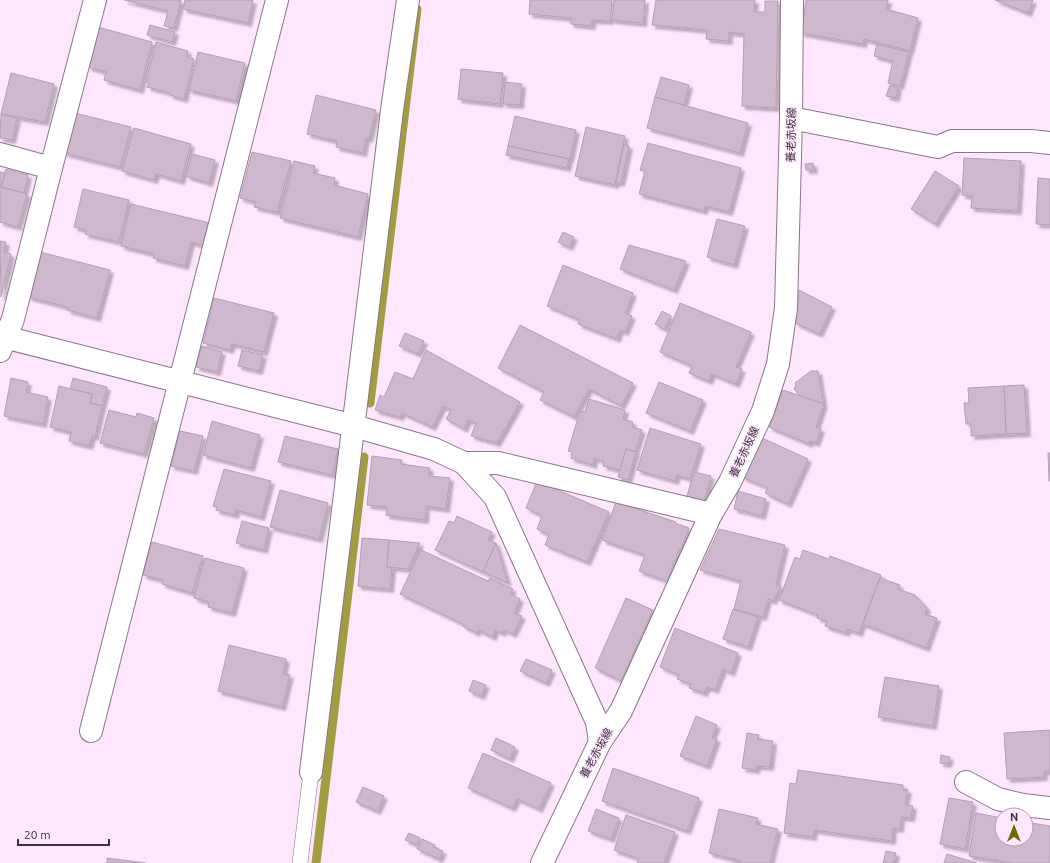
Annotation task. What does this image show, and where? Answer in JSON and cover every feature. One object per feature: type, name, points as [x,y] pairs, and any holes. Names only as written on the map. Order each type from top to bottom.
[{"type":"street","points":[[95,0],[13,320],[2,341],[180,382],[354,426],[434,449],[464,463],[495,496],[597,722],[600,742]]},
{"type":"street","points":[[91,731],[278,0]]},
{"type":"street","points":[[311,772],[408,0]]},
{"type":"street","name":"養老赤坂線","points":[[542,863],[600,742],[621,711],[711,514],[730,482],[763,411],[778,364],[786,308],[791,118],[792,0]]},
{"type":"street","points":[[791,118],[938,147],[952,141],[1031,141],[1050,143]]},
{"type":"street","points":[[0,154],[51,168]]},
{"type":"street","points":[[464,463],[498,463],[711,514]]},
{"type":"street","points":[[966,782],[998,799],[1023,805],[1050,808]]},
{"type":"lane","points":[[300,863],[311,772]]},
{"type":"building","points":[[124,0],[181,0],[174,28],[164,26],[168,11]]},
{"type":"building","points":[[185,0],[253,0],[248,23],[183,9]]},
{"type":"building","points":[[530,0],[612,0],[610,21],[592,20],[592,26],[571,24],[571,18],[529,14]]},
{"type":"building","points":[[614,0],[645,0],[643,23],[612,20]]},
{"type":"building","points":[[656,0],[755,0],[754,12],[765,12],[765,1],[778,1],[776,108],[742,106],[744,34],[729,32],[729,41],[706,39],[707,30],[652,25]]},
{"type":"building","points":[[806,0],[888,0],[886,9],[918,18],[910,51],[864,39],[863,44],[801,33]]},
{"type":"building","points":[[995,0],[1033,0],[1028,13]]},
{"type":"building","points":[[150,25],[175,32],[172,42],[147,35]]},
{"type":"building","points":[[98,27],[152,42],[140,90],[104,80],[106,72],[88,67]]},
{"type":"building","points":[[156,42],[188,51],[187,57],[194,59],[184,99],[170,95],[170,93],[147,87],[149,83],[146,82]]},
{"type":"building","points":[[877,44],[909,52],[900,86],[888,83],[893,61],[874,56]]},
{"type":"building","points":[[198,52],[245,63],[236,101],[189,90]]},
{"type":"building","points":[[461,69],[503,73],[500,104],[458,99]]},
{"type":"building","points":[[11,73],[54,84],[45,122],[1,114]]},
{"type":"building","points":[[661,77],[689,85],[684,105],[655,97]]},
{"type":"building","points":[[505,82],[522,84],[520,105],[503,104]]},
{"type":"building","points":[[890,85],[898,87],[896,98],[886,96]]},
{"type":"building","points":[[316,95],[376,110],[369,139],[366,138],[363,153],[336,147],[337,141],[307,134]]},
{"type":"building","points":[[655,97],[748,123],[740,153],[647,128]]},
{"type":"building","points":[[75,113],[131,127],[120,167],[64,153]]},
{"type":"building","points":[[1,114],[17,118],[12,140],[0,138]]},
{"type":"building","points":[[515,116],[576,130],[570,159],[508,146]]},
{"type":"building","points":[[586,127],[625,136],[615,185],[575,176]]},
{"type":"building","points":[[134,128],[191,144],[181,181],[156,174],[154,180],[122,171]]},
{"type":"building","points":[[648,143],[741,168],[729,212],[705,206],[704,211],[639,194],[645,171],[640,170]]},
{"type":"building","points":[[624,144],[629,146],[621,183],[616,182]]},
{"type":"building","points":[[508,146],[569,159],[567,168],[506,155]]},
{"type":"building","points":[[252,152],[291,161],[277,212],[254,207],[256,202],[240,198]]},
{"type":"building","points":[[192,154],[215,160],[209,183],[186,176]]},
{"type":"building","points":[[964,158],[1021,161],[1018,211],[971,208],[972,196],[962,195]]},
{"type":"building","points":[[294,161],[315,166],[313,173],[335,178],[334,185],[368,194],[358,237],[280,218]]},
{"type":"building","points":[[813,163],[814,170],[806,170],[805,164]]},
{"type":"building","points":[[6,169],[28,175],[24,193],[1,187]]},
{"type":"building","points":[[935,171],[959,186],[935,224],[911,209]]},
{"type":"building","points":[[0,172],[5,173],[1,187],[27,194],[18,227],[0,222]]},
{"type":"building","points":[[1038,178],[1050,179],[1050,225],[1036,224]]},
{"type":"building","points":[[83,189],[129,200],[119,242],[85,234],[86,230],[74,227]]},
{"type":"building","points":[[131,204],[210,223],[204,246],[191,242],[185,266],[153,258],[154,254],[121,246]]},
{"type":"building","points":[[717,219],[745,226],[734,265],[707,257]]},
{"type":"building","points":[[563,232],[574,237],[569,247],[558,242]]},
{"type":"building","points":[[0,241],[6,242],[4,252],[11,254],[1,297]]},
{"type":"building","points":[[629,245],[686,261],[674,290],[620,269]]},
{"type":"building","points":[[40,252],[110,270],[97,318],[67,310],[68,307],[28,297]]},
{"type":"building","points":[[563,265],[633,293],[625,313],[632,316],[625,332],[620,330],[617,339],[578,324],[580,320],[547,306]]},
{"type":"building","points":[[799,290],[832,307],[819,334],[795,323]]},
{"type":"building","points":[[214,298],[274,313],[264,352],[232,344],[230,350],[203,343]]},
{"type":"building","points":[[680,303],[751,332],[736,367],[742,369],[736,384],[712,374],[709,381],[689,373],[692,366],[660,352]]},
{"type":"building","points":[[662,311],[671,316],[664,329],[655,324]]},
{"type":"building","points":[[520,325],[633,383],[621,406],[589,389],[574,417],[540,400],[544,392],[498,368]]},
{"type":"building","points":[[405,333],[424,341],[418,354],[399,346]]},
{"type":"building","points":[[202,346],[222,352],[217,372],[196,367]]},
{"type":"building","points":[[242,350],[263,355],[259,371],[238,366]]},
{"type":"building","points":[[426,350],[520,402],[497,443],[471,436],[476,423],[468,420],[464,429],[446,419],[451,410],[443,406],[432,427],[402,413],[400,417],[375,410],[380,395],[384,397],[395,372],[413,379]]},
{"type":"building","points":[[811,371],[818,371],[823,401],[822,404],[800,396],[794,389],[796,385],[795,383]]},
{"type":"building","points":[[11,378],[28,382],[26,392],[48,397],[43,424],[4,416]]},
{"type":"building","points":[[73,378],[107,387],[102,406],[90,403],[92,394],[70,389]]},
{"type":"building","points":[[659,382],[703,400],[690,431],[646,413]]},
{"type":"building","points":[[1024,385],[1027,433],[1006,434],[1004,386]]},
{"type":"building","points":[[59,386],[92,394],[90,403],[102,406],[95,437],[92,436],[89,446],[69,441],[71,432],[50,427]]},
{"type":"building","points":[[1004,386],[1006,434],[971,436],[971,424],[966,424],[964,403],[969,403],[968,388]]},
{"type":"building","points":[[783,390],[824,404],[816,427],[821,429],[816,443],[810,441],[809,444],[769,427]]},
{"type":"building","points":[[589,399],[625,410],[623,419],[633,422],[632,427],[642,430],[635,452],[626,449],[620,470],[603,466],[604,461],[594,458],[593,465],[571,458],[572,452],[568,451],[580,411],[585,412]]},
{"type":"building","points":[[109,410],[136,417],[137,413],[154,418],[144,454],[100,443]]},
{"type":"building","points":[[212,421],[260,435],[251,468],[203,455]]},
{"type":"building","points":[[650,428],[701,444],[690,479],[677,475],[675,481],[637,470]]},
{"type":"building","points":[[180,431],[203,436],[194,471],[171,466]]},
{"type":"building","points":[[285,436],[338,449],[332,475],[278,462]]},
{"type":"building","points":[[760,437],[808,459],[788,504],[765,493],[768,488],[742,477]]},
{"type":"building","points":[[626,449],[636,452],[628,480],[618,477]]},
{"type":"building","points":[[1048,453],[1050,453],[1050,481],[1049,481]]},
{"type":"building","points":[[372,456],[402,460],[401,464],[430,468],[429,476],[450,478],[446,509],[426,506],[425,520],[386,515],[387,507],[367,505]]},
{"type":"building","points":[[224,469],[271,481],[261,517],[236,510],[235,515],[216,510],[217,507],[213,506]]},
{"type":"building","points":[[694,472],[711,476],[704,501],[687,496]]},
{"type":"building","points":[[537,481],[609,512],[587,562],[545,545],[549,535],[537,529],[542,516],[526,508]]},
{"type":"building","points":[[280,490],[328,503],[319,539],[270,527]]},
{"type":"building","points":[[738,491],[766,499],[762,516],[734,509]]},
{"type":"building","points":[[616,502],[676,522],[675,523],[689,528],[667,581],[639,571],[645,555],[602,540]]},
{"type":"building","points":[[457,516],[492,532],[488,540],[496,543],[483,572],[435,550],[449,521],[454,523]]},
{"type":"building","points":[[242,521],[269,528],[264,550],[236,543]]},
{"type":"building","points":[[719,529],[785,545],[776,584],[781,586],[773,601],[768,599],[763,617],[734,609],[741,581],[700,570]]},
{"type":"building","points":[[362,538],[389,540],[387,567],[392,568],[390,589],[358,586]]},
{"type":"building","points":[[389,540],[420,543],[408,569],[387,567]]},
{"type":"building","points":[[152,542],[203,556],[192,593],[162,584],[163,580],[143,575]]},
{"type":"building","points":[[496,543],[508,583],[483,572]]},
{"type":"building","points":[[421,550],[488,581],[490,578],[513,589],[510,594],[520,599],[514,613],[522,616],[513,634],[504,630],[502,633],[495,630],[493,637],[478,630],[476,633],[463,626],[463,624],[400,594]]},
{"type":"building","points":[[803,550],[829,559],[830,556],[881,575],[859,633],[847,629],[846,633],[825,626],[827,621],[817,618],[818,615],[779,600],[795,557],[800,559]]},
{"type":"building","points":[[205,558],[244,568],[232,613],[208,607],[209,602],[194,598]]},
{"type":"building","points":[[880,578],[900,585],[898,589],[915,595],[927,608],[925,614],[937,618],[926,648],[863,624]]},
{"type":"building","points":[[626,598],[653,610],[621,681],[595,668]]},
{"type":"building","points":[[733,609],[758,617],[748,647],[723,639]]},
{"type":"building","points":[[675,628],[738,653],[731,673],[723,669],[715,690],[707,687],[704,693],[689,688],[691,684],[677,679],[679,675],[660,667]]},
{"type":"building","points":[[229,645],[286,659],[283,674],[290,675],[282,707],[218,691]]},
{"type":"building","points":[[526,659],[552,670],[546,683],[520,671]]},
{"type":"building","points":[[885,677],[939,686],[933,726],[878,717]]},
{"type":"building","points":[[473,680],[486,685],[481,696],[469,691]]},
{"type":"building","points":[[696,716],[717,725],[712,737],[717,739],[707,766],[680,756]]},
{"type":"building","points":[[1050,730],[1050,771],[1044,771],[1044,777],[1007,779],[1004,733]]},
{"type":"building","points":[[747,733],[759,735],[758,739],[773,741],[770,767],[757,766],[756,770],[742,768]]},
{"type":"building","points":[[496,738],[515,747],[510,759],[491,750]]},
{"type":"building","points":[[483,753],[551,783],[539,809],[517,799],[512,808],[468,788]]},
{"type":"building","points":[[941,755],[950,757],[948,764],[940,763]]},
{"type":"building","points":[[613,768],[699,798],[687,831],[602,801]]},
{"type":"building","points":[[798,770],[903,785],[903,789],[908,790],[905,804],[913,806],[911,818],[901,817],[900,829],[893,828],[892,841],[814,830],[813,837],[784,833],[790,783],[796,784]]},
{"type":"building","points":[[363,787],[384,796],[377,811],[356,802]]},
{"type":"building","points":[[949,798],[973,802],[965,849],[940,844]]},
{"type":"building","points":[[596,809],[619,818],[611,839],[588,831]]},
{"type":"building","points":[[719,809],[758,818],[756,824],[778,829],[770,863],[741,863],[741,861],[709,853]]},
{"type":"building","points":[[976,813],[994,816],[994,847],[1034,847],[1034,823],[1050,826],[1050,863],[1013,863],[969,856]]},
{"type":"building","points":[[626,815],[675,832],[664,863],[637,863],[639,859],[614,850]]},
{"type":"building","points":[[409,833],[420,838],[417,845],[405,840]]},
{"type":"building","points":[[422,839],[435,845],[434,847],[443,851],[439,859],[417,849]]},
{"type":"building","points":[[886,851],[896,853],[894,863],[883,863]]},
{"type":"building","points":[[947,854],[977,863],[944,863]]},
{"type":"building","points":[[107,858],[146,863],[107,863]]},
{"type":"waterway","points":[[370,403],[417,9]]},
{"type":"waterway","points":[[316,863],[364,457]]}]
